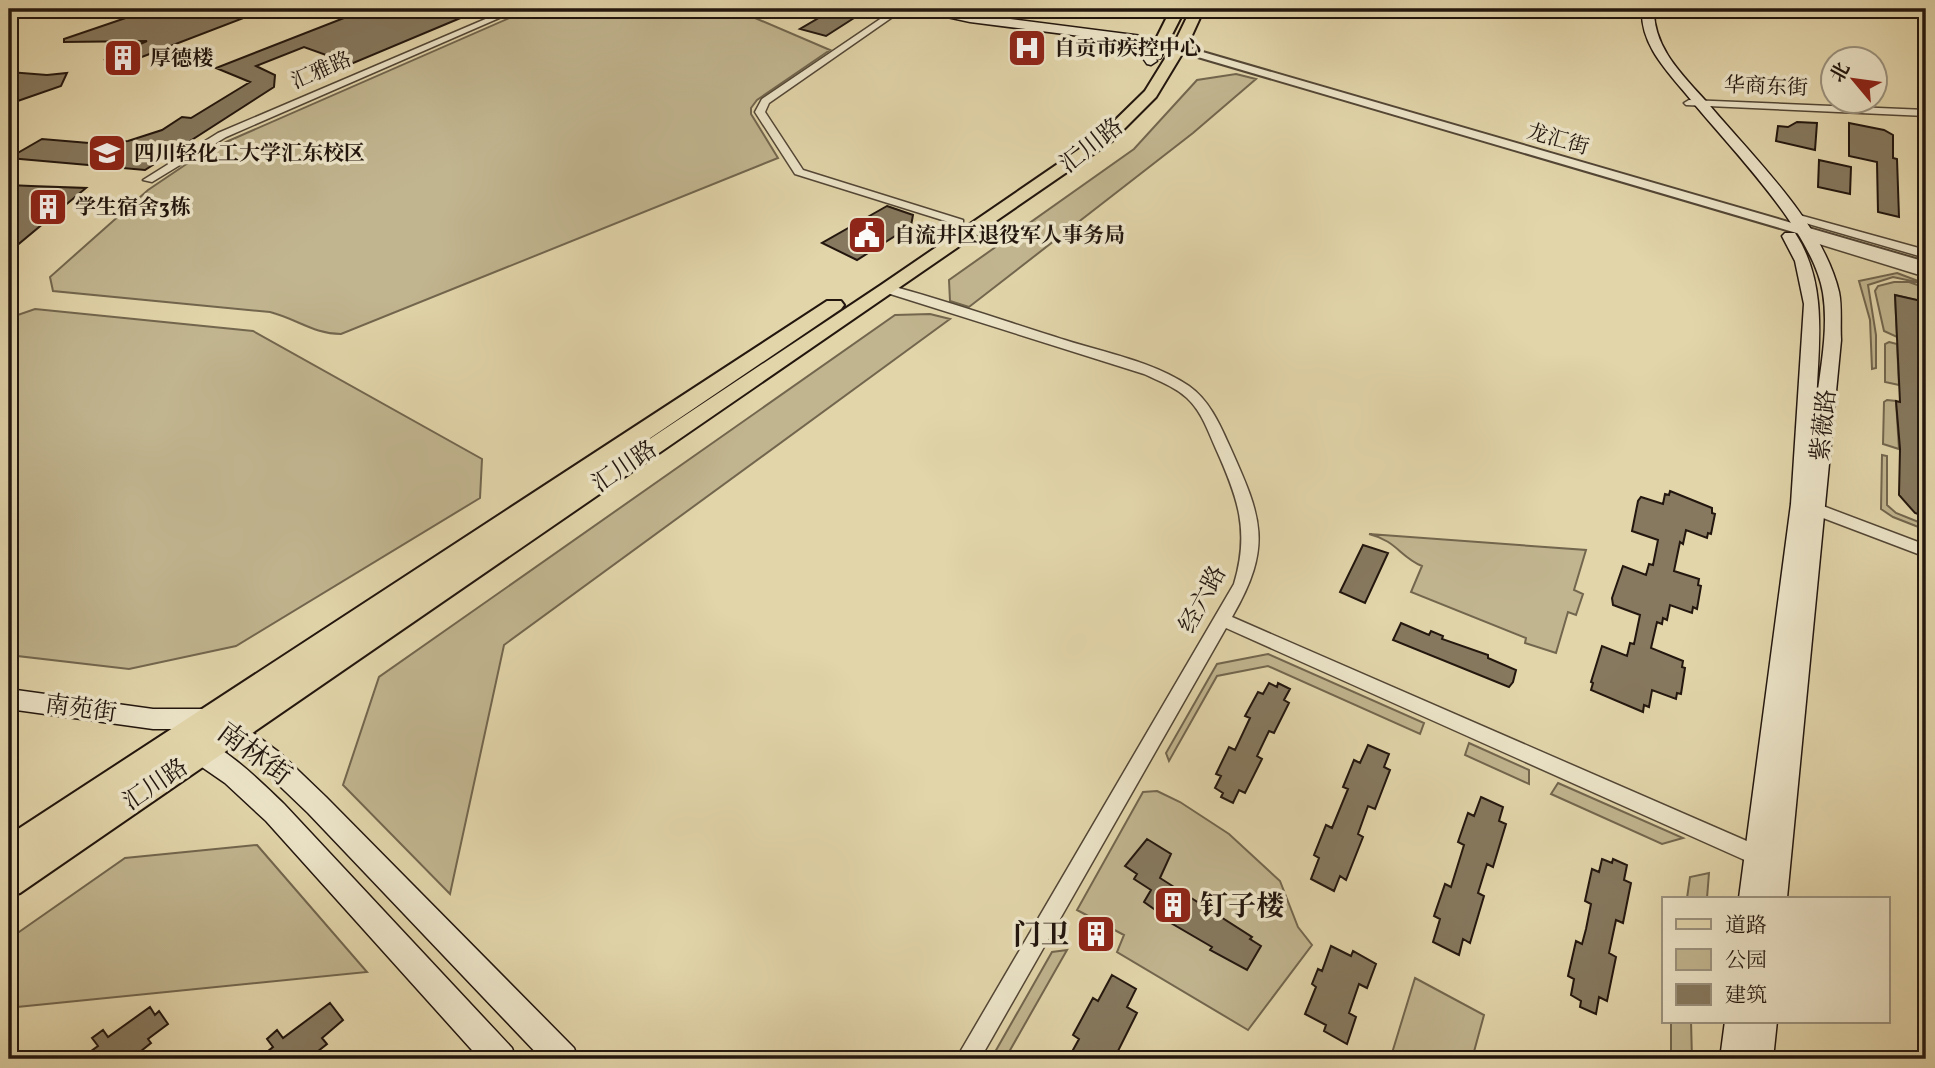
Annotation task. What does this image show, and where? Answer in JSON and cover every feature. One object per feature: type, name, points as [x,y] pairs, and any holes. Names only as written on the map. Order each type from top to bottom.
[{"type":"main road","points":[[916,9],[970,19],[1112,34],[1174,37]]},
{"type":"main road","points":[[936,9],[1112,34],[1155,30],[1174,37]]},
{"type":"main road","name":"紫薇路","points":[[1637,9],[1635,26],[1653,57],[1793,224],[1819,260],[1831,293],[1832,314],[1815,509],[1767,860],[1753,897]]},
{"type":"main road","name":"紫薇路","points":[[1647,9],[1647,26],[1662,57],[1694,103]]},
{"type":"main road","points":[[1112,34],[1144,51],[1174,37]]},
{"type":"main road","name":"汇川路","points":[[9,882],[191,745],[1090,132],[1134,90],[1174,37]]},
{"type":"main road","name":"汇川路","points":[[220,725],[888,289],[1106,138],[1151,93],[1174,37]]},
{"type":"main road","name":"紫薇路","points":[[1773,897],[1767,860],[1801,504],[1812,304],[1793,224]]},
{"type":"main road","name":"南苑街","points":[[9,699],[153,719]]},
{"type":"main road","name":"南林街","points":[[153,719],[220,725],[271,761],[563,1059]]},
{"type":"main road","name":"南林街","points":[[153,719],[243,783],[289,826],[442,998],[501,1059]]},
{"type":"main road","name":"汇川路","points":[[9,852],[191,745]]},
{"type":"main road","points":[[1735,1059],[1740,1023]]},
{"type":"main road","points":[[1758,1059],[1762,1023]]},
{"type":"street","name":"汇雅路","points":[[148,180],[183,157],[234,130],[516,9]]},
{"type":"street","points":[[900,9],[765,101],[760,112],[799,172],[960,222]]},
{"type":"street","points":[[1174,37],[1224,59]]},
{"type":"street","points":[[1174,37],[1206,47],[1224,59]]},
{"type":"street","name":"龙汇街","points":[[1174,37],[1224,59],[1926,260]]},
{"type":"street","name":"华商东街","points":[[1694,103],[1926,113]]},
{"type":"street","points":[[1793,224],[1926,254]]},
{"type":"street","name":"龙汇街","points":[[1793,224],[1926,270]]},
{"type":"street","name":"经六路","points":[[888,289],[1149,371],[1191,395],[1203,409],[1218,436],[1242,489],[1251,520],[1252,552],[1248,571],[1223,620],[967,1059]]},
{"type":"street","points":[[1815,509],[1926,551]]},
{"type":"street","points":[[1223,620],[1767,860]]},
{"type":"green space","points":[[530,9],[734,9],[830,50],[757,100],[751,108],[751,114],[778,158],[341,334],[322,332],[270,312],[53,291],[50,277],[148,190],[185,165],[226,142]]},
{"type":"green space","points":[[1236,74],[1256,79],[1193,133],[969,307],[950,301],[949,280],[1134,149],[1197,80]]},
{"type":"green space","points":[[1897,273],[1926,284],[1893,277],[1868,285],[1876,335],[1876,368],[1872,369],[1870,320],[1859,281]]},
{"type":"green space","points":[[1909,282],[1926,288],[1926,311],[1925,302],[1895,295],[1897,337],[1884,331],[1875,291],[1878,286]]},
{"type":"green space","points":[[35,309],[253,331],[482,459],[480,498],[236,646],[129,669],[9,655],[9,318]]},
{"type":"green space","points":[[930,314],[950,319],[504,645],[450,894],[343,785],[379,677],[895,315]]},
{"type":"green space","points":[[1885,344],[1897,344],[1899,385],[1885,382]]},
{"type":"green space","points":[[1896,401],[1899,449],[1883,444],[1884,402]]},
{"type":"green space","points":[[1882,455],[1887,456],[1887,505],[1896,513],[1926,525],[1926,530],[1893,517],[1881,509]]},
{"type":"green space","points":[[1369,534],[1586,550],[1574,590],[1583,594],[1576,615],[1568,612],[1556,653],[1525,643],[1526,638],[1411,592],[1422,566],[1386,541]]},
{"type":"green space","points":[[1268,654],[1424,723],[1420,734],[1268,666],[1217,676],[1169,761],[1166,753],[1217,664]]},
{"type":"green space","points":[[1469,743],[1529,770],[1529,784],[1465,755]]},
{"type":"green space","points":[[1558,783],[1683,838],[1662,844],[1551,794]]},
{"type":"green space","points":[[1157,791],[1180,802],[1229,834],[1280,881],[1298,927],[1312,945],[1248,1030],[1117,952],[1124,935],[1077,910],[1143,792]]},
{"type":"green space","points":[[257,845],[367,972],[17,1007],[9,1013],[9,939],[125,858]]},
{"type":"green space","points":[[1709,873],[1707,897],[1687,897],[1690,877]]},
{"type":"green space","points":[[1067,950],[1005,1059],[991,1059],[1052,952]]},
{"type":"green space","points":[[1415,978],[1484,1015],[1472,1059],[1402,1059],[1392,1053]]},
{"type":"green space","points":[[1671,1023],[1691,1023],[1692,1059],[1671,1059]]},
{"type":"building","name":"厚德楼","points":[[152,9],[234,9],[254,14],[134,60],[104,60],[147,41],[64,42],[64,39]]},
{"type":"building","points":[[367,9],[482,9],[351,64],[304,47],[256,66],[275,75],[274,87],[145,170],[9,158],[42,139],[89,143],[128,141],[162,130],[182,117],[191,118],[250,82],[216,68]]},
{"type":"building","points":[[834,9],[868,9],[826,36],[800,29]]},
{"type":"building","points":[[9,72],[47,75],[67,73],[61,86],[9,104]]},
{"type":"building","points":[[1797,122],[1817,123],[1815,150],[1776,141],[1778,126],[1788,127]]},
{"type":"building","points":[[1849,123],[1884,130],[1893,135],[1893,158],[1897,159],[1899,217],[1878,212],[1877,162],[1849,156]]},
{"type":"building","points":[[1819,160],[1851,167],[1850,194],[1818,187]]},
{"type":"building","points":[[9,185],[31,186],[86,188],[9,252]]},
{"type":"building","name":"自流井区退役军人事务局","points":[[887,206],[913,215],[911,226],[857,260],[822,243]]},
{"type":"building","points":[[1895,295],[1926,302],[1926,517],[1915,513],[1899,495],[1900,449],[1896,401],[1900,402]]},
{"type":"building","points":[[1670,491],[1712,508],[1712,513],[1715,514],[1711,534],[1708,533],[1707,538],[1686,530],[1683,544],[1680,542],[1674,571],[1699,579],[1698,585],[1701,586],[1697,609],[1693,607],[1692,613],[1670,605],[1667,620],[1663,618],[1662,624],[1657,622],[1651,648],[1683,661],[1682,667],[1685,668],[1681,694],[1677,693],[1676,699],[1652,690],[1649,707],[1644,705],[1643,712],[1591,690],[1591,682],[1602,646],[1627,656],[1630,643],[1634,644],[1640,615],[1613,605],[1612,598],[1623,566],[1646,575],[1649,564],[1653,565],[1658,540],[1632,531],[1638,501],[1641,497],[1663,504],[1665,494],[1669,495]]},
{"type":"building","points":[[1363,545],[1388,553],[1365,603],[1340,592]]},
{"type":"building","points":[[1401,623],[1429,635],[1431,631],[1443,636],[1442,639],[1488,655],[1488,658],[1516,670],[1513,682],[1509,687],[1393,640]]},
{"type":"building","points":[[1269,683],[1277,687],[1278,683],[1290,689],[1284,700],[1289,703],[1274,733],[1269,731],[1257,756],[1262,759],[1245,793],[1239,790],[1233,803],[1221,797],[1223,793],[1215,788],[1221,776],[1216,774],[1229,747],[1235,750],[1250,718],[1245,716],[1258,692],[1263,694]]},
{"type":"building","points":[[1368,745],[1389,754],[1384,767],[1390,770],[1375,809],[1368,806],[1358,834],[1363,837],[1346,880],[1340,876],[1334,891],[1311,879],[1319,858],[1314,855],[1326,825],[1332,828],[1348,789],[1343,787],[1354,760],[1360,763]]},
{"type":"building","points":[[1481,797],[1503,807],[1499,821],[1506,824],[1493,867],[1487,864],[1478,893],[1484,896],[1470,943],[1463,939],[1459,955],[1433,942],[1440,919],[1434,916],[1445,884],[1451,887],[1464,845],[1458,842],[1468,813],[1474,816]]},
{"type":"building","name":"钉子楼","points":[[1147,839],[1171,854],[1160,878],[1252,937],[1250,939],[1261,946],[1247,970],[1210,950],[1212,947],[1159,916],[1161,914],[1144,902],[1151,890],[1134,879],[1137,874],[1125,866]]},
{"type":"building","points":[[1602,859],[1612,863],[1613,859],[1627,865],[1624,880],[1631,883],[1623,923],[1616,920],[1609,953],[1616,957],[1607,1001],[1599,997],[1596,1014],[1580,1007],[1581,1001],[1571,995],[1574,979],[1568,976],[1576,941],[1582,944],[1586,929],[1591,904],[1585,901],[1592,869],[1599,872]]},
{"type":"building","points":[[1331,946],[1351,956],[1353,951],[1376,964],[1367,988],[1359,984],[1349,1013],[1356,1017],[1347,1044],[1324,1031],[1326,1025],[1305,1014],[1316,987],[1312,984],[1318,969],[1322,971]]},
{"type":"building","points":[[1112,975],[1136,989],[1127,1007],[1137,1013],[1114,1059],[1068,1059],[1079,1039],[1073,1035],[1093,998],[1098,1001]]},
{"type":"building","points":[[330,1003],[343,1020],[322,1038],[327,1044],[308,1059],[258,1059],[273,1047],[267,1039],[277,1030],[283,1038]]},
{"type":"building","points":[[150,1007],[155,1015],[159,1011],[168,1024],[148,1039],[151,1043],[131,1059],[80,1059],[98,1046],[92,1038],[103,1030],[108,1037]]},
{"type":"place","name":"自贡市疾控中心","points":[[1027,48]]},
{"type":"place","name":"厚德楼","points":[[123,58]]},
{"type":"place","name":"四川轻化工大学汇东校区","points":[[107,153]]},
{"type":"place","name":"学生宿舍3栋","points":[[48,207]]},
{"type":"place","name":"自流井区退役军人事务局","points":[[867,235]]},
{"type":"place","name":"钉子楼","points":[[1173,905]]},
{"type":"place","name":"门卫","points":[[1096,934]]}]
